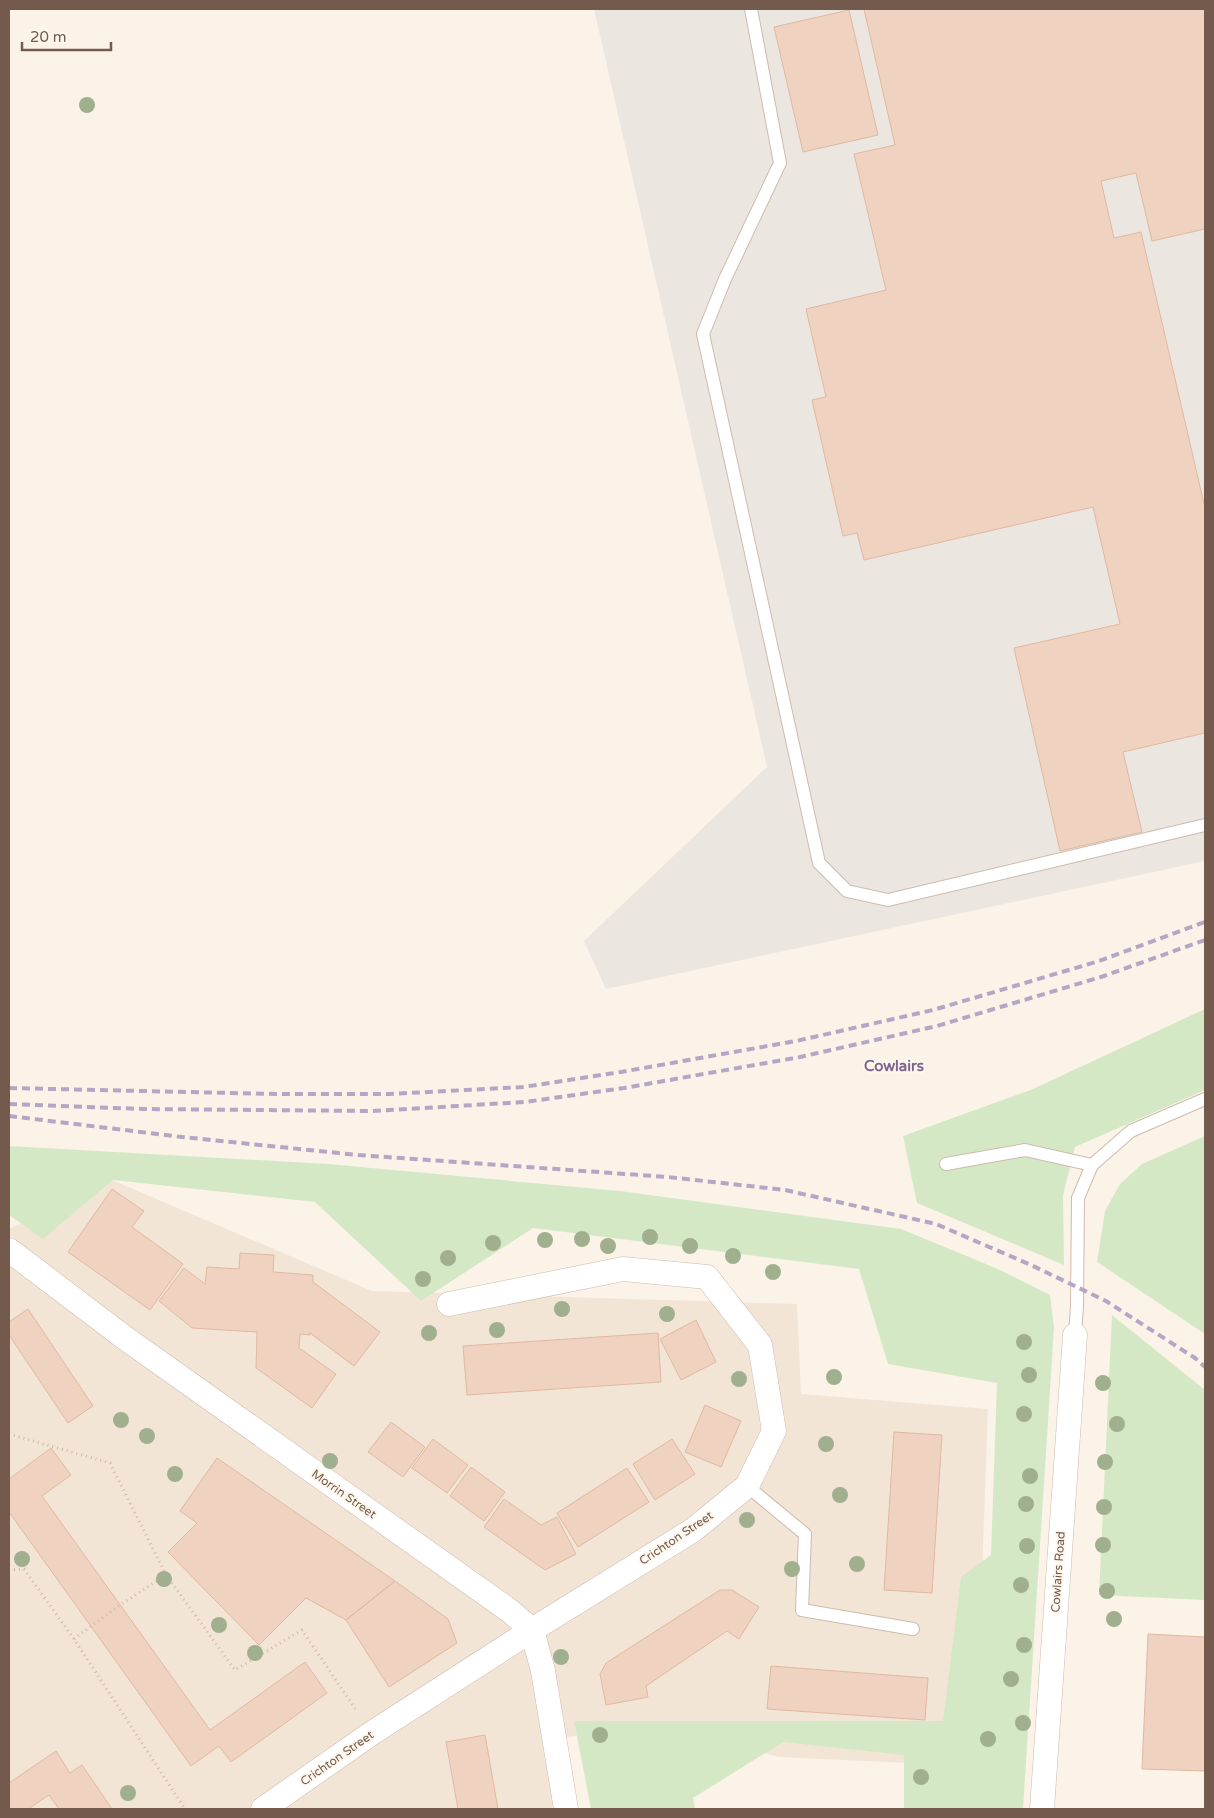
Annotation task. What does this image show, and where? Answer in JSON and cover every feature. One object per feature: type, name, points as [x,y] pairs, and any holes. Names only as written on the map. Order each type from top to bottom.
[{"type":"street","name":"Morrin Street","points":[[9,1250],[125,1338],[510,1611],[532,1630]]},
{"type":"street","name":"Crichton Street","points":[[263,1809],[372,1733],[532,1630],[693,1530],[747,1486],[774,1431],[760,1345],[707,1278],[623,1269],[449,1304]]},
{"type":"street","name":"Cowlairs Road","points":[[1042,1809],[1075,1335]]},
{"type":"street","points":[[532,1630],[543,1671],[566,1809]]},
{"type":"lane","points":[[751,9],[780,164],[725,279],[703,334],[819,863],[847,891],[888,900],[1205,825]]},
{"type":"lane","points":[[1075,1335],[1078,1198],[1092,1165],[1131,1131],[1205,1099]]},
{"type":"lane","points":[[946,1164],[1024,1150],[1092,1165]]},
{"type":"lane","points":[[747,1486],[804,1534],[802,1610],[913,1629]]},
{"type":"path","points":[[9,1434],[110,1463],[166,1575],[235,1670],[302,1630],[372,1733]]},
{"type":"path","points":[[9,1570],[24,1570],[74,1639],[184,1809]]},
{"type":"path","points":[[74,1639],[120,1605],[166,1575]]},
{"type":"shaded area","points":[[594,9],[1205,9],[1205,861],[606,989],[584,941],[767,767]]},
{"type":"shaded area","points":[[112,1180],[372,1291],[797,1304],[801,1394],[988,1409],[975,1766],[778,1757],[675,1726],[565,1737],[570,1809],[9,1809],[9,1229]]},
{"type":"green space","points":[[1205,1009],[1205,1090],[1075,1147],[1063,1195],[1064,1265],[917,1203],[903,1136],[1033,1089]]},
{"type":"green space","points":[[1205,1136],[1205,1334],[1097,1262],[1105,1211],[1120,1184],[1142,1164]]},
{"type":"green space","points":[[9,1146],[328,1164],[620,1191],[901,1229],[998,1269],[1050,1295],[1054,1328],[1023,1809],[904,1809],[904,1755],[783,1742],[693,1798],[695,1809],[591,1809],[574,1721],[943,1721],[961,1577],[991,1555],[997,1383],[888,1364],[859,1269],[533,1228],[421,1301],[315,1202],[113,1180],[43,1239],[9,1215]]},
{"type":"green space","points":[[1112,1315],[1205,1390],[1205,1600],[1099,1595]]},
{"type":"building","points":[[864,9],[1205,9],[1205,229],[1152,241],[1136,173],[1101,181],[1114,238],[1141,232],[1205,508],[1205,733],[1123,752],[1142,832],[1060,851],[1014,648],[1120,624],[1093,507],[864,560],[857,533],[843,536],[812,400],[826,397],[806,309],[886,290],[854,154],[895,145]]},
{"type":"building","points":[[849,10],[878,135],[803,152],[774,27]]},
{"type":"building","points":[[112,1189],[144,1211],[132,1227],[183,1264],[150,1310],[68,1252]]},
{"type":"building","points":[[240,1253],[274,1255],[273,1272],[313,1275],[313,1282],[380,1332],[354,1366],[310,1333],[310,1335],[300,1334],[299,1348],[336,1374],[312,1408],[256,1368],[257,1332],[192,1328],[159,1301],[184,1268],[205,1284],[207,1267],[239,1269]]},
{"type":"building","points":[[28,1309],[93,1406],[68,1423],[9,1335],[9,1322]]},
{"type":"building","points":[[696,1320],[716,1362],[681,1380],[660,1339]]},
{"type":"building","points":[[658,1333],[661,1382],[467,1395],[463,1346]]},
{"type":"building","points":[[705,1405],[741,1421],[721,1467],[685,1452]]},
{"type":"building","points":[[391,1422],[425,1447],[403,1477],[368,1452]]},
{"type":"building","points":[[894,1432],[942,1435],[932,1593],[884,1590]]},
{"type":"building","points":[[433,1439],[468,1465],[447,1493],[412,1468]]},
{"type":"building","points":[[672,1439],[695,1474],[655,1500],[633,1464]]},
{"type":"building","points":[[51,1448],[71,1475],[42,1496],[210,1730],[305,1662],[327,1693],[231,1762],[219,1746],[191,1766],[9,1512],[9,1479]]},
{"type":"building","points":[[217,1458],[395,1581],[346,1620],[306,1598],[259,1645],[168,1552],[197,1523],[180,1511]]},
{"type":"building","points":[[471,1467],[505,1492],[484,1521],[450,1496]]},
{"type":"building","points":[[627,1468],[649,1502],[578,1547],[557,1513]]},
{"type":"building","points":[[504,1499],[541,1525],[557,1517],[576,1554],[545,1570],[484,1527]]},
{"type":"building","points":[[395,1581],[448,1619],[457,1643],[389,1687],[346,1620]]},
{"type":"building","points":[[720,1590],[732,1590],[759,1607],[739,1639],[727,1631],[646,1686],[648,1697],[606,1705],[600,1674],[606,1663]]},
{"type":"building","points":[[1148,1634],[1205,1637],[1205,1771],[1142,1769]]},
{"type":"building","points":[[771,1666],[928,1678],[925,1720],[767,1709]]},
{"type":"building","points":[[485,1735],[498,1809],[458,1809],[446,1742]]},
{"type":"building","points":[[56,1751],[70,1773],[82,1765],[112,1809],[59,1809],[49,1795],[28,1809],[9,1809],[9,1783]]},
{"type":"railway","points":[[9,1088],[275,1094],[390,1094],[523,1087],[796,1041],[933,1010],[1096,962],[1205,922]]},
{"type":"railway","points":[[9,1104],[143,1109],[372,1111],[525,1102],[624,1088],[800,1057],[937,1026],[1101,977],[1205,940]]},
{"type":"railway","points":[[9,1116],[182,1137],[358,1155],[668,1177],[785,1190],[936,1224],[1031,1265],[1106,1301],[1195,1358],[1205,1367]]},
{"type":"district","name":"Cowlairs","points":[[894,1066]]}]
